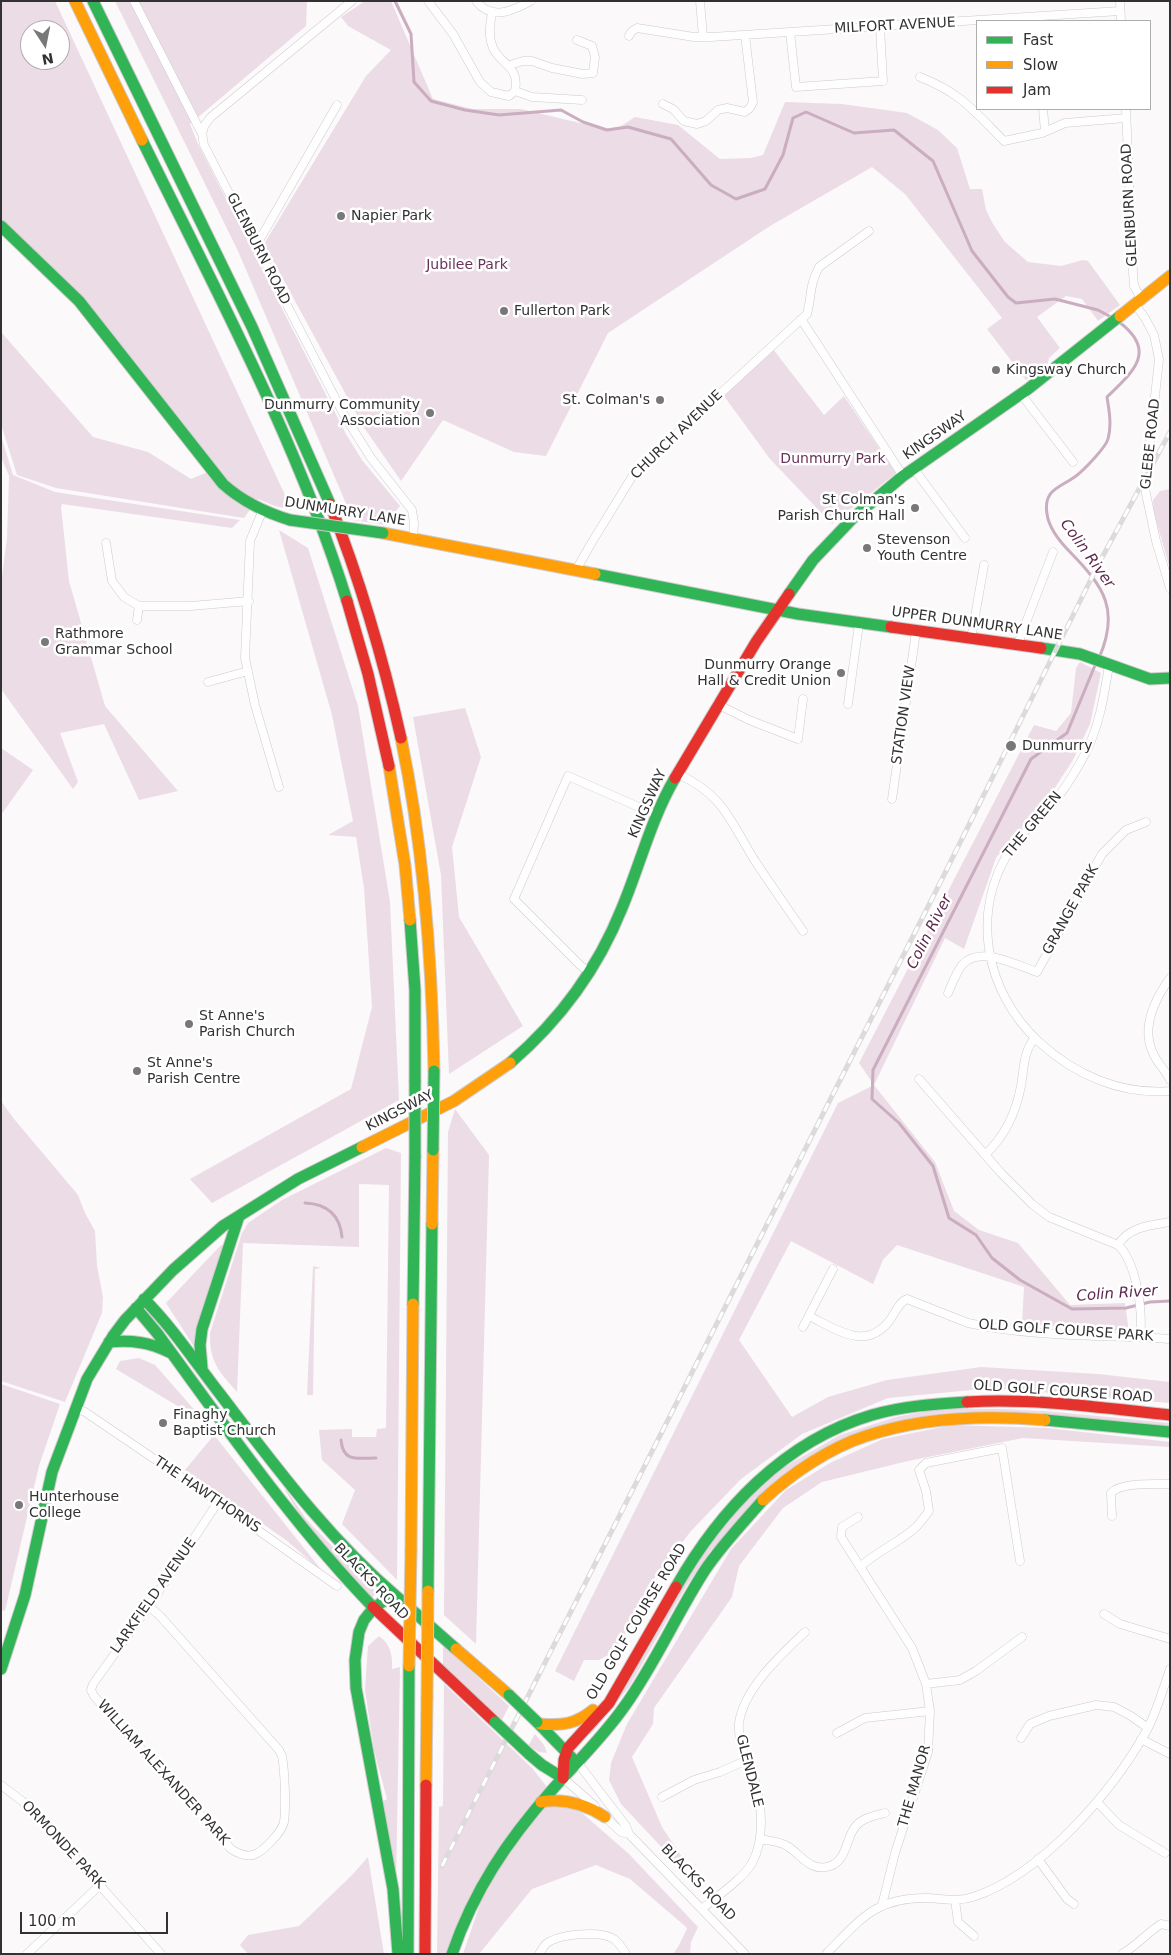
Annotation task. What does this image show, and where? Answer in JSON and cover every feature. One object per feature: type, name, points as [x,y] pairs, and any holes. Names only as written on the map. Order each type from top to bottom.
[{"type":"main road","points":[[75,1],[264,393],[296,464],[341,582],[380,725],[394,797],[408,894],[414,960],[416,1081],[414,1311],[410,1433],[408,1954]]},
{"type":"main road","points":[[93,1],[296,420],[346,542],[379,647],[412,800],[425,891],[431,970],[434,1071],[425,1954]]},
{"type":"main road","name":"DUNMURRY LANE","points":[[1,226],[79,301],[193,446],[210,471],[240,498],[262,512],[290,520],[413,538],[776,610]]},
{"type":"main road","name":"KINGSWAY","points":[[1,1669],[25,1595],[52,1472],[87,1379],[118,1328],[144,1299],[208,1238],[239,1216],[298,1179],[454,1100],[504,1069],[532,1044],[553,1021],[590,972],[622,909],[657,814],[678,774],[718,704],[776,610],[813,560],[853,518],[903,476],[1021,394],[1170,276]]},
{"type":"main road","name":"UPPER DUNMURRY LANE","points":[[776,610],[859,624],[1087,656],[1132,674],[1150,678],[1170,678]]},
{"type":"main road","points":[[203,1371],[200,1345],[202,1328],[239,1216]]},
{"type":"main road","name":"BLACKS ROAD","points":[[144,1299],[164,1319],[292,1487],[336,1540],[376,1580],[509,1695],[577,1762]]},
{"type":"main road","name":"BLACKS ROAD","points":[[136,1308],[296,1521],[341,1574],[373,1607],[529,1754],[562,1778]]},
{"type":"main road","points":[[109,1342],[141,1341],[154,1344],[171,1353]]},
{"type":"main road","name":"OLD GOLF COURSE ROAD","points":[[566,1752],[608,1703],[686,1570],[721,1519],[769,1471],[813,1440],[837,1428],[885,1410],[910,1405],[980,1400],[1021,1401],[1170,1415]]},
{"type":"main road","points":[[452,1954],[463,1923],[482,1881],[508,1842],[622,1711],[645,1677],[701,1576],[736,1528],[782,1482],[844,1444],[890,1428],[946,1419],[979,1417],[1021,1419],[1170,1432]]},
{"type":"main road","points":[[397,1597],[385,1600],[373,1607],[364,1619],[355,1656],[355,1672],[360,1712],[393,1888],[398,1954]]},
{"type":"main road","points":[[538,1723],[564,1726],[576,1723],[605,1698],[629,1670]]},
{"type":"main road","points":[[562,1778],[566,1752]]},
{"type":"main road","points":[[541,1802],[553,1800],[574,1802],[594,1809],[605,1817]]},
{"type":"street","name":"GLENBURN ROAD","points":[[134,1],[202,134],[204,146],[355,434],[371,458],[412,510],[414,523],[413,538]]},
{"type":"street","points":[[202,134],[203,126],[211,117],[352,1]]},
{"type":"street","points":[[428,1],[453,34],[480,82],[490,92],[501,96],[510,96],[515,91],[516,84],[510,65],[500,58],[493,48],[489,34],[492,12]]},
{"type":"street","points":[[476,1],[485,11],[492,12],[514,10],[531,1]]},
{"type":"street","points":[[700,1],[703,37]]},
{"type":"street","points":[[1120,1],[1121,20]]},
{"type":"street","name":"MILFORT AVENUE","points":[[985,20],[1120,11]]},
{"type":"street","name":"MILFORT AVENUE","points":[[629,36],[637,28],[676,35],[703,37],[976,21]]},
{"type":"street","points":[[790,32],[796,88],[883,81],[880,27]]},
{"type":"street","points":[[663,104],[673,109],[684,121],[697,124],[706,121],[718,110],[727,108],[745,112],[750,108],[753,102],[745,34]]},
{"type":"street","points":[[510,65],[523,60],[583,74],[593,73],[595,56],[592,46],[576,40]]},
{"type":"street","points":[[920,77],[938,84],[960,97],[1004,140],[1045,131],[1065,123],[1126,118]]},
{"type":"street","points":[[515,91],[532,96],[582,100]]},
{"type":"street","points":[[256,246],[337,105]]},
{"type":"street","points":[[1043,110],[1045,131]]},
{"type":"street","name":"GLENBURN ROAD","points":[[1126,110],[1133,272],[1138,302]]},
{"type":"street","name":"CHURCH AVENUE","points":[[576,570],[635,472],[807,314],[810,291],[814,276],[819,267],[869,231]]},
{"type":"street","name":"GLEBE ROAD","points":[[1138,302],[1154,335],[1159,359],[1145,489],[1154,534],[1170,588]]},
{"type":"street","points":[[802,319],[903,476]]},
{"type":"street","points":[[1021,394],[1073,462]]},
{"type":"street","points":[[914,469],[964,538]]},
{"type":"street","points":[[262,512],[250,541],[249,601],[245,658],[279,787]]},
{"type":"street","points":[[106,543],[112,581],[124,597],[139,606],[192,606],[249,601]]},
{"type":"street","points":[[1017,646],[1053,552]]},
{"type":"street","points":[[971,639],[984,565]]},
{"type":"street","points":[[137,620],[139,606]]},
{"type":"street","points":[[848,704],[859,624]]},
{"type":"street","name":"STATION VIEW","points":[[892,799],[916,632]]},
{"type":"street","name":"THE GREEN","points":[[1107,664],[1098,721],[1084,755],[1049,808],[1013,845],[997,874],[989,909],[987,929],[990,958],[997,982],[1009,1007],[1034,1038],[1056,1056],[1094,1078],[1114,1086],[1140,1091],[1170,1091]]},
{"type":"street","points":[[208,682],[248,671]]},
{"type":"street","points":[[718,704],[749,720],[798,739],[804,699]]},
{"type":"street","points":[[678,774],[708,791],[722,805],[755,860],[803,931]]},
{"type":"street","points":[[590,972],[581,966],[514,899],[568,776],[657,814]]},
{"type":"street","name":"GRANGE PARK","points":[[990,958],[1037,972],[1102,854],[1126,830],[1146,822]]},
{"type":"street","points":[[948,994],[964,964],[977,956],[990,958]]},
{"type":"street","points":[[1170,978],[1150,1018],[1149,1037],[1153,1054],[1170,1080]]},
{"type":"street","points":[[986,1155],[1001,1138],[1010,1123],[1016,1105],[1026,1054],[1034,1038]]},
{"type":"street","points":[[919,1079],[1019,1191],[1049,1217],[1118,1246],[1123,1250],[1131,1264],[1141,1319],[1140,1337]]},
{"type":"street","points":[[1118,1246],[1126,1235],[1136,1229],[1170,1222]]},
{"type":"street","points":[[803,1328],[833,1269]]},
{"type":"street","name":"OLD GOLF COURSE PARK","points":[[809,1316],[843,1333],[867,1336],[880,1331],[901,1303],[907,1299],[979,1326],[1043,1332],[1170,1339]]},
{"type":"street","name":"THE HAWTHORNS","points":[[75,1408],[85,1412],[218,1502],[337,1586]]},
{"type":"street","points":[[860,1567],[873,1555],[896,1542],[915,1527],[929,1511],[926,1490],[919,1470],[926,1463],[1002,1448],[1020,1561]]},
{"type":"street","points":[[1112,1516],[1111,1494],[1115,1489],[1139,1484],[1170,1484]]},
{"type":"street","name":"LARKFIELD AVENUE","points":[[91,1690],[93,1684],[149,1606],[218,1502]]},
{"type":"street","name":"THE MANOR","points":[[858,1517],[842,1527],[841,1537],[912,1648],[926,1684],[930,1711],[928,1752],[895,1853],[882,1905]]},
{"type":"street","name":"WILLIAM ALEXANDER PARK","points":[[91,1690],[94,1696],[231,1849],[240,1854],[252,1855],[259,1853],[279,1833],[284,1821],[283,1765],[279,1750],[161,1616],[149,1606]]},
{"type":"street","points":[[1104,1614],[1120,1624],[1170,1639]]},
{"type":"street","name":"GLENDALE","points":[[702,1909],[739,1878],[751,1865],[760,1839],[759,1800],[755,1782],[738,1734],[739,1721],[748,1698],[766,1672],[805,1632]]},
{"type":"street","points":[[926,1684],[960,1680],[976,1671],[1022,1637]]},
{"type":"street","points":[[826,1954],[859,1920],[882,1905],[904,1900],[928,1898],[955,1900],[972,1897],[1008,1881],[1038,1859],[1097,1802],[1125,1765],[1148,1728],[1170,1670]]},
{"type":"street","points":[[1020,1738],[1030,1724],[1049,1716],[1096,1705],[1114,1707],[1148,1728]]},
{"type":"street","points":[[837,1733],[865,1718],[930,1711]]},
{"type":"street","points":[[1141,1740],[1170,1754]]},
{"type":"street","points":[[662,1797],[694,1780],[720,1772],[747,1760]]},
{"type":"street","name":"BLACKS ROAD","points":[[577,1762],[626,1826],[629,1834],[745,1954]]},
{"type":"street","name":"BLACKS ROAD","points":[[562,1778],[595,1806],[621,1832],[629,1834]]},
{"type":"street","name":"ORMONDE PARK","points":[[1,1785],[28,1807],[162,1954]]},
{"type":"street","points":[[1097,1802],[1119,1825],[1165,1853]]},
{"type":"street","points":[[760,1839],[786,1845],[815,1867],[829,1867],[839,1860],[855,1826],[865,1819],[885,1813]]},
{"type":"street","points":[[1038,1859],[1067,1899],[1074,1904]]},
{"type":"street","points":[[26,1954],[100,1885]]},
{"type":"street","points":[[955,1900],[958,1922],[974,1936]]},
{"type":"street","points":[[1122,1954],[1149,1931],[1161,1924],[1170,1926]]},
{"type":"street","points":[[539,1954],[547,1943],[565,1937],[585,1934],[601,1935],[614,1939],[626,1954]]},
{"type":"green space","points":[[1,1],[55,1],[64,20],[20,20],[20,70],[70,70],[70,33],[292,510],[258,499],[244,518],[56,488],[17,475],[1,424],[1,332],[93,437],[148,452],[191,479],[210,471],[79,301],[1,226]]},
{"type":"green space","points":[[115,1],[307,1],[306,26],[190,124],[198,144],[346,434],[362,460],[400,506],[384,525],[353,520],[238,251]]},
{"type":"green space","name":"Jubilee Park","points":[[365,1],[391,1],[433,99],[472,109],[521,109],[605,129],[621,126],[635,117],[678,125],[720,159],[751,158],[763,155],[785,102],[842,104],[907,113],[938,130],[957,148],[970,189],[982,189],[986,210],[1005,242],[1028,262],[1061,266],[1083,260],[1088,261],[1120,305],[1098,321],[1082,299],[1066,296],[1037,317],[1060,348],[1049,358],[1048,363],[1026,380],[987,329],[1002,318],[905,194],[872,167],[770,226],[608,333],[546,456],[514,452],[443,420],[401,481],[363,426],[264,244],[366,76],[391,50],[348,26],[341,17]]},
{"type":"green space","name":"Dunmurry Park","points":[[773,349],[824,415],[844,396],[896,473],[832,524],[770,459],[724,396]]},
{"type":"green space","points":[[1,436],[13,475],[55,492],[240,520],[232,528],[62,504],[61,507],[69,581],[105,706],[178,791],[139,800],[104,724],[60,733],[78,782],[73,789],[1,689],[1,584],[7,538],[9,476],[1,457]]},
{"type":"green space","points":[[1170,489],[1170,569],[1154,513],[1153,500],[1160,491]]},
{"type":"green space","points":[[279,530],[308,548],[358,706],[390,902],[399,1100],[212,1203],[190,1179],[351,1089],[372,1007],[364,888],[356,837],[328,835],[353,821],[332,715]]},
{"type":"green space","points":[[1080,662],[1101,673],[1090,724],[1073,760],[1045,803],[1010,840],[996,858],[964,949],[945,938],[874,1085],[859,1063],[1034,725],[1056,731],[1071,713],[1076,668]]},
{"type":"green space","points":[[465,708],[481,757],[452,847],[459,917],[523,1026],[449,1074],[441,875],[413,717]]},
{"type":"green space","points":[[1,748],[33,770],[1,815]]},
{"type":"green space","points":[[874,1085],[935,1162],[954,1211],[979,1230],[1018,1243],[1070,1305],[1125,1303],[1129,1332],[1022,1324],[1024,1287],[897,1245],[883,1260],[873,1284],[791,1241],[739,1340],[792,1417],[828,1397],[887,1380],[981,1367],[1098,1374],[1170,1382],[1170,1403],[993,1388],[888,1398],[802,1434],[741,1479],[691,1531],[647,1588],[623,1638],[610,1654],[599,1660],[584,1660],[574,1681],[555,1671],[838,1103]]},
{"type":"green space","points":[[1,1101],[78,1195],[95,1231],[97,1266],[103,1297],[102,1313],[65,1402],[1,1381]]},
{"type":"green space","points":[[455,1109],[489,1155],[476,1644],[444,1615],[448,1132]]},
{"type":"green space","points":[[386,1148],[401,1153],[397,1580],[342,1524],[355,1490],[322,1460],[319,1430],[352,1429],[352,1437],[376,1437],[377,1429],[386,1428],[389,1185],[359,1184],[359,1247],[243,1243],[237,1392],[216,1365],[210,1343],[210,1333],[242,1233],[248,1223],[282,1200]]},
{"type":"green space","points":[[221,1245],[224,1245],[193,1345],[166,1303]]},
{"type":"green space","points":[[313,1266],[321,1268],[315,1269],[313,1395],[307,1395]]},
{"type":"green space","points":[[139,1358],[155,1365],[206,1423],[116,1369],[120,1361]]},
{"type":"green space","name":"Hunterhouse College","points":[[1,1384],[60,1404],[39,1466],[5,1611],[1,1610]]},
{"type":"green space","points":[[938,1409],[1046,1411],[1170,1423],[1170,1429],[991,1414],[837,1443],[711,1550],[686,1587],[629,1687],[590,1735],[589,1732],[695,1566],[729,1519],[761,1487],[786,1466],[840,1435],[896,1417]]},
{"type":"green space","points":[[952,1425],[1047,1428],[1170,1442],[1170,1447],[1023,1438],[908,1461],[822,1482],[783,1508],[739,1566],[732,1597],[654,1708],[653,1724],[632,1757],[662,1827],[682,1857],[682,1869],[621,1804],[609,1780],[611,1763],[627,1724],[731,1549],[786,1490],[830,1463],[883,1439]]},
{"type":"green space","points":[[214,1435],[323,1572],[286,1540],[185,1470]]},
{"type":"green space","points":[[286,1489],[306,1519],[377,1593],[371,1598],[304,1522]]},
{"type":"green space","points":[[379,1636],[386,1642],[390,1650],[392,1669],[400,1667],[396,1882],[382,1802],[387,1799],[374,1750],[365,1690],[368,1646]]},
{"type":"green space","points":[[443,1645],[509,1706],[502,1720],[443,1666]]},
{"type":"green space","points":[[444,1684],[532,1768],[547,1787],[581,1812],[629,1854],[698,1927],[691,1942],[690,1954],[673,1954],[687,1929],[685,1926],[630,1879],[596,1865],[532,1889],[479,1954],[463,1954],[480,1904],[446,1954],[437,1954],[439,1807],[443,1806]]},
{"type":"green space","points":[[535,1734],[544,1745],[547,1753],[539,1752],[528,1746]]},
{"type":"green space","points":[[368,1857],[384,1954],[248,1954],[240,1945],[248,1935],[299,1926]]},
{"type":"waterway","name":"Colin River","points":[[395,1],[411,34],[414,82],[431,101],[465,110],[499,115],[561,110],[583,122],[607,130],[628,127],[671,139],[711,185],[736,199],[765,189],[783,155],[793,118],[806,112],[854,133],[894,130],[933,161],[972,251],[1008,297],[1016,303],[1055,299],[1098,310],[1111,317]]},
{"type":"waterway","name":"Colin River","points":[[1099,658],[1108,626],[1105,600],[1100,589],[1083,565],[1056,535],[1048,520],[1046,506],[1050,494],[1084,469],[1099,453],[1108,439],[1110,423],[1107,397],[1133,370],[1139,352],[1137,342],[1131,333],[1119,322]]},
{"type":"waterway","name":"Colin River","points":[[1096,663],[1067,733],[1031,759],[873,1070],[872,1099],[899,1123],[933,1166],[949,1218],[976,1235],[992,1258],[1020,1280],[1072,1309],[1126,1308],[1150,1302],[1170,1301]]},
{"type":"waterway","points":[[305,1203],[326,1208],[331,1212],[341,1229],[342,1237]]},
{"type":"waterway","points":[[341,1440],[342,1447],[348,1456],[352,1458],[376,1458]]},
{"type":"railway","points":[[442,1866],[943,877],[1098,565],[1170,432]]},
{"type":"traffic: fast","points":[[93,1],[252,327],[330,504]]},
{"type":"traffic: fast","points":[[142,140],[254,367],[280,425],[305,483],[347,601]]},
{"type":"traffic: fast","points":[[1,226],[79,301],[223,484],[254,506],[290,520]]},
{"type":"traffic: fast","points":[[789,594],[813,560],[853,518],[903,476],[1028,389],[1120,316]]},
{"type":"traffic: fast","points":[[290,520],[383,533]]},
{"type":"traffic: fast","points":[[595,574],[798,614],[891,627]]},
{"type":"traffic: fast","points":[[1041,648],[1080,654],[1150,679],[1170,678]]},
{"type":"traffic: fast","points":[[510,1063],[545,1030],[561,1011],[601,952],[622,908],[652,826],[675,778]]},
{"type":"traffic: fast","points":[[410,920],[415,990],[415,1081]]},
{"type":"traffic: fast","points":[[433,1150],[434,1071]]},
{"type":"traffic: fast","points":[[415,1081],[415,1157]]},
{"type":"traffic: fast","points":[[1,1669],[25,1595],[52,1472],[87,1379],[113,1336],[125,1320],[173,1270],[223,1226],[298,1179],[362,1147]]},
{"type":"traffic: fast","points":[[413,1304],[415,1157]]},
{"type":"traffic: fast","points":[[202,1368],[200,1345],[202,1329],[239,1216]]},
{"type":"traffic: fast","points":[[428,1591],[432,1224]]},
{"type":"traffic: fast","points":[[144,1299],[174,1333],[261,1448],[325,1526],[397,1597]]},
{"type":"traffic: fast","points":[[136,1308],[157,1333],[287,1508],[343,1575],[373,1607]]},
{"type":"traffic: fast","points":[[109,1342],[140,1342],[169,1352]]},
{"type":"traffic: fast","points":[[676,1587],[713,1531],[734,1506],[758,1482],[810,1442],[840,1427],[895,1409],[967,1402]]},
{"type":"traffic: fast","points":[[1045,1420],[1170,1432]]},
{"type":"traffic: fast","points":[[452,1954],[481,1887],[506,1847],[552,1790],[616,1718],[646,1674],[705,1570],[763,1500]]},
{"type":"traffic: fast","points":[[398,1954],[393,1889],[356,1688],[355,1660],[359,1632],[364,1620],[372,1610],[382,1602],[397,1597],[456,1649]]},
{"type":"traffic: fast","points":[[408,1954],[409,1666]]},
{"type":"traffic: fast","points":[[509,1695],[537,1722]]},
{"type":"traffic: fast","points":[[495,1722],[529,1754]]},
{"type":"traffic: fast","points":[[537,1722],[572,1758]]},
{"type":"traffic: fast","points":[[529,1754],[563,1778]]},
{"type":"traffic: slow","points":[[75,1],[142,140]]},
{"type":"traffic: slow","points":[[1120,316],[1170,276]]},
{"type":"traffic: slow","points":[[383,533],[595,574]]},
{"type":"traffic: slow","points":[[401,738],[416,821],[421,862],[429,945],[434,1071]]},
{"type":"traffic: slow","points":[[389,766],[405,865],[410,920]]},
{"type":"traffic: slow","points":[[362,1147],[454,1101],[510,1063]]},
{"type":"traffic: slow","points":[[432,1224],[433,1150]]},
{"type":"traffic: slow","points":[[411,1551],[413,1304]]},
{"type":"traffic: slow","points":[[763,1500],[798,1471],[838,1447],[887,1430],[932,1421],[954,1419],[1023,1418],[1045,1420]]},
{"type":"traffic: slow","points":[[409,1666],[411,1551]]},
{"type":"traffic: slow","points":[[427,1698],[428,1591]]},
{"type":"traffic: slow","points":[[456,1649],[509,1695]]},
{"type":"traffic: slow","points":[[426,1785],[427,1698]]},
{"type":"traffic: slow","points":[[540,1724],[555,1725],[568,1723],[587,1715],[593,1710]]},
{"type":"traffic: slow","points":[[541,1802],[558,1801],[574,1803],[605,1817]]},
{"type":"traffic: jam","points":[[330,504],[370,620],[387,678],[401,738]]},
{"type":"traffic: jam","points":[[675,778],[756,642],[789,594]]},
{"type":"traffic: jam","points":[[347,601],[368,674],[389,766]]},
{"type":"traffic: jam","points":[[891,627],[1041,648]]},
{"type":"traffic: jam","points":[[967,1402],[1018,1401],[1170,1415]]},
{"type":"traffic: jam","points":[[563,1778],[564,1760],[568,1748],[609,1703],[676,1587]]},
{"type":"traffic: jam","points":[[373,1607],[495,1722]]},
{"type":"traffic: jam","points":[[425,1954],[426,1785]]},
{"type":"place","name":"Napier Park","points":[[341,216]]},
{"type":"place","name":"Fullerton Park","points":[[504,311]]},
{"type":"place","name":"Kingsway Church","points":[[996,370]]},
{"type":"place","name":"St. Colman's","points":[[660,400]]},
{"type":"place","name":"Dunmurry Community Association","points":[[430,413]]},
{"type":"place","name":"St Colman's Parish Church Hall","points":[[915,508]]},
{"type":"place","name":"Stevenson Youth Centre","points":[[867,548]]},
{"type":"place","name":"Rathmore Grammar School","points":[[45,642]]},
{"type":"place","name":"Dunmurry Orange Hall & Credit Union","points":[[841,673]]},
{"type":"place","name":"Dunmurry","points":[[1011,746]]},
{"type":"place","name":"St Anne's Parish Church","points":[[189,1024]]},
{"type":"place","name":"St Anne's Parish Centre","points":[[137,1071]]},
{"type":"place","name":"Finaghy Baptist Church","points":[[163,1423]]},
{"type":"place","name":"Hunterhouse College","points":[[19,1505]]}]
